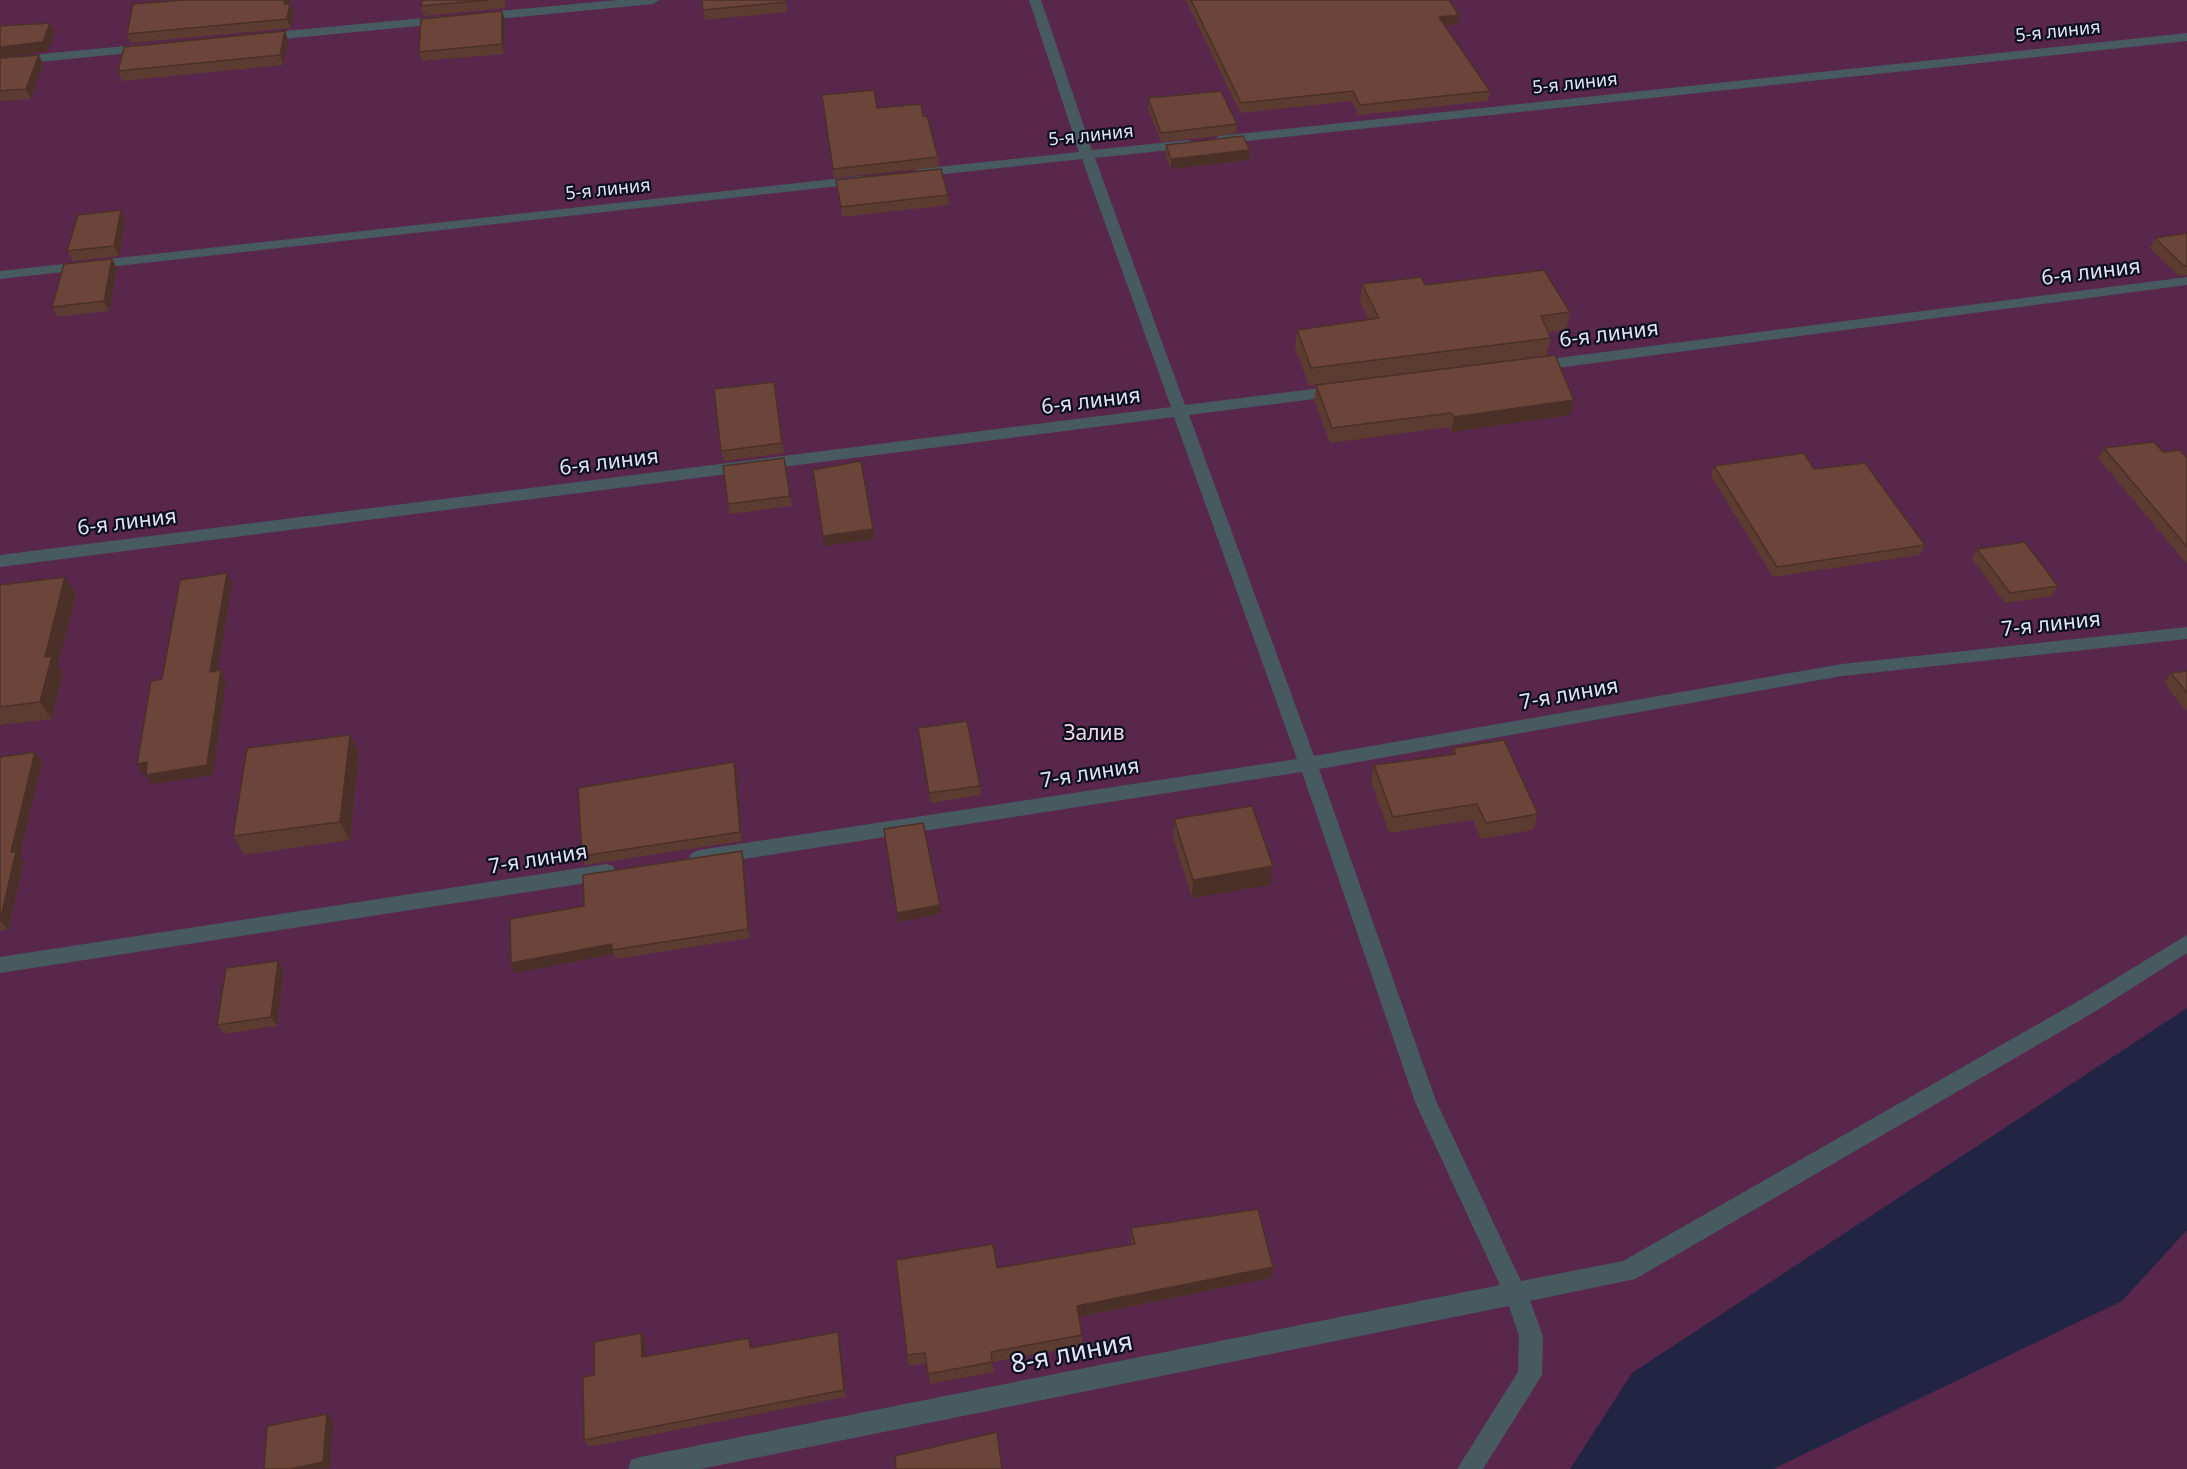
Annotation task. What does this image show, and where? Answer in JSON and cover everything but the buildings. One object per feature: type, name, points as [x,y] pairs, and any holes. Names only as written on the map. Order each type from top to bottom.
[{"type":"street","points":[[249,38],[652,0]]},
{"type":"street","points":[[1035,0],[1087,155],[1308,764],[1426,1102],[1516,1295],[1531,1336],[1530,1376],[1469,1469]]},
{"type":"street","name":"5-я линия","points":[[910,174],[2187,37]]},
{"type":"street","points":[[0,62],[154,47]]},
{"type":"street","name":"5-я линия","points":[[0,275],[874,178]]},
{"type":"street","name":"6-я линия","points":[[1524,367],[2187,281]]},
{"type":"street","name":"6-я линия","points":[[0,561],[1358,389]]},
{"type":"street","name":"7-я линия","points":[[683,860],[1308,764],[1842,670],[2187,633]]},
{"type":"street","name":"7-я линия","points":[[0,966],[624,869]]},
{"type":"street","name":"8-я линия","points":[[640,1469],[1627,1271],[2089,1005],[2187,943]]},
{"type":"green space","name":"Залив","points":[[0,0],[2187,0],[2187,1008],[1632,1373],[1570,1469],[0,1469]]},
{"type":"green space","points":[[2187,1230],[2187,1469],[1773,1469],[2122,1301]]}]
